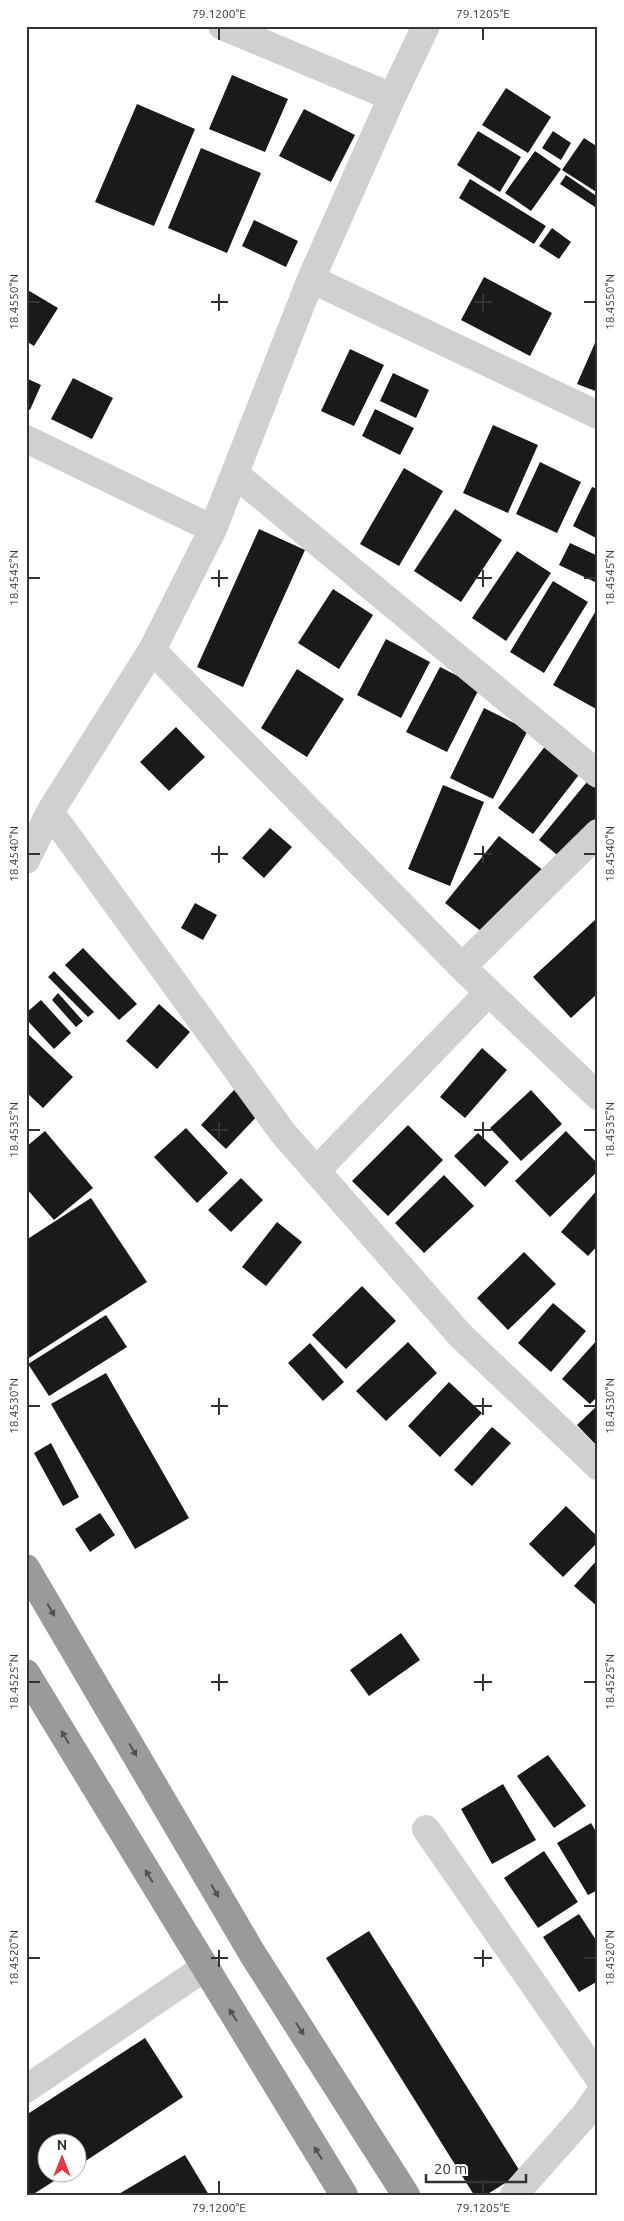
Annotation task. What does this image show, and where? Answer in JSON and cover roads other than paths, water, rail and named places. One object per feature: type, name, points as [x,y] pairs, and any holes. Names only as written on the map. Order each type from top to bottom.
[{"type":"highway","points":[[26,1568],[252,1953],[406,2195]]},
{"type":"highway","points":[[26,1673],[344,2195]]},
{"type":"street","points":[[222,26],[392,97]]},
{"type":"street","points":[[26,860],[50,812],[152,650],[213,529],[311,279],[392,97],[426,26]]},
{"type":"street","points":[[311,279],[598,415]]},
{"type":"street","points":[[26,439],[213,529]]},
{"type":"street","points":[[235,474],[598,774]]},
{"type":"street","points":[[152,650],[462,968],[598,1096]]},
{"type":"street","points":[[50,812],[283,1132],[460,1334],[598,1466]]},
{"type":"street","points":[[462,968],[598,833]]},
{"type":"street","points":[[316,1171],[489,992]]},
{"type":"street","points":[[426,1829],[598,2077]]},
{"type":"street","points":[[26,2089],[204,1968]]},
{"type":"street","points":[[514,2195],[584,2116],[598,2096]]}]
